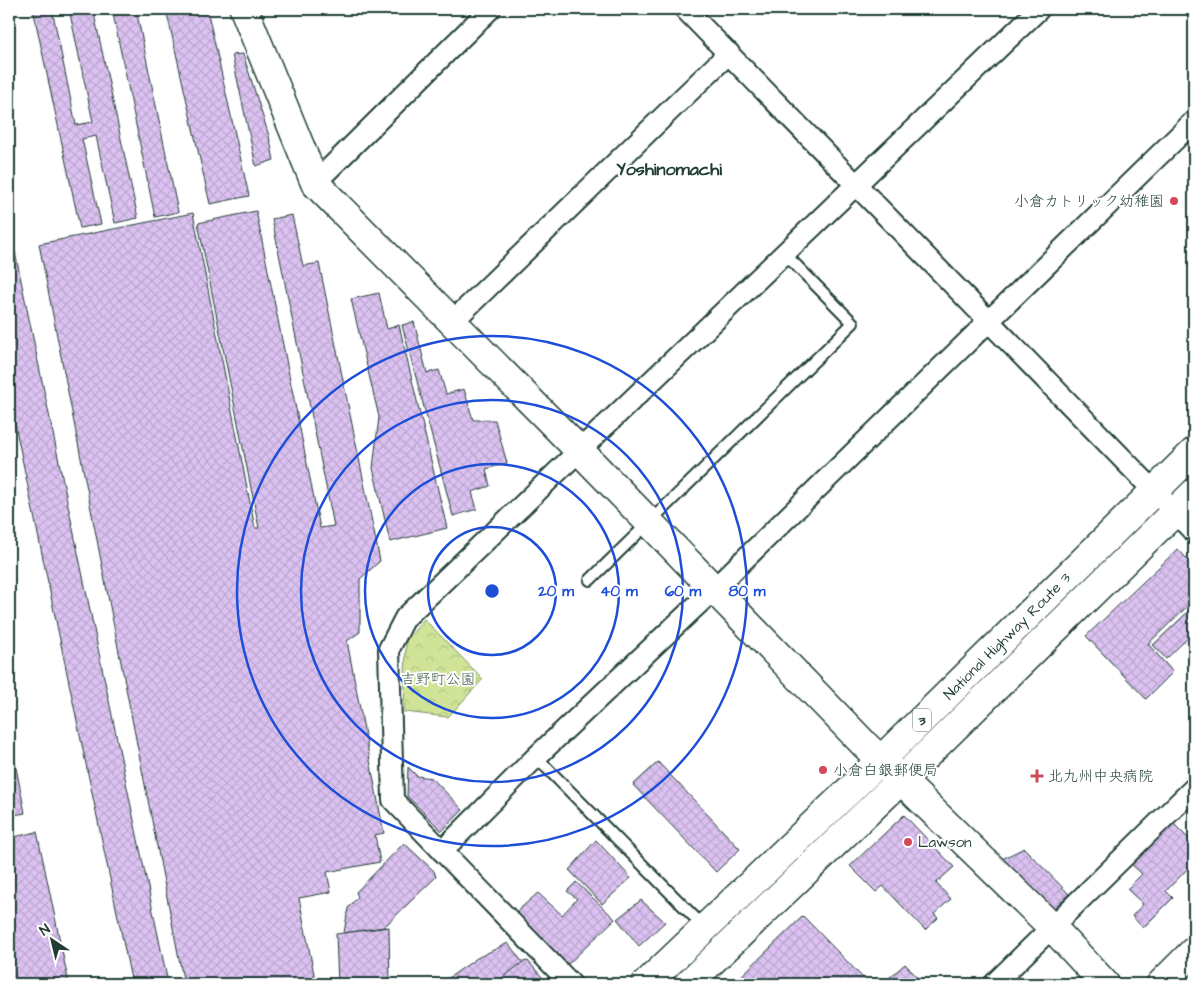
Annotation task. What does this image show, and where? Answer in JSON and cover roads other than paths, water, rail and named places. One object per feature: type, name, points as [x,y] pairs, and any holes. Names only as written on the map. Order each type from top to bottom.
[{"type":"main road","points":[[244,9],[315,183],[881,760],[1052,927],[1105,984]]},
{"type":"main road","name":"National Highway Route 3","points":[[646,984],[881,760],[1194,452]]},
{"type":"main road","name":"National Highway Route 3","points":[[688,984],[902,780],[1194,493]]},
{"type":"main road","points":[[1160,984],[1194,951]]},
{"type":"street","points":[[315,183],[490,9]]},
{"type":"street","points":[[686,9],[1194,532]]},
{"type":"street","points":[[571,984],[393,800],[389,649],[405,618],[1039,9]]},
{"type":"street","points":[[452,322],[729,53]]},
{"type":"street","points":[[442,851],[536,757],[714,589],[1194,121]]},
{"type":"street","points":[[994,984],[1194,788]]},
{"type":"lane","points":[[590,580],[852,323],[785,254]]},
{"type":"lane","points":[[536,757],[706,928]]},
{"type":"place","name":"小倉カトリック幼稚園","points":[[1174,201]]},
{"type":"place","name":"小倉白銀郵便局","points":[[823,770]]},
{"type":"place","name":"北九州中央病院","points":[[1037,776]]},
{"type":"place","name":"Lawson","points":[[908,842]]},
{"type":"district","name":"Yoshinomachi","points":[[669,169]]},
{"type":"park label","name":"吉野町公園","points":[[438,679]]}]
